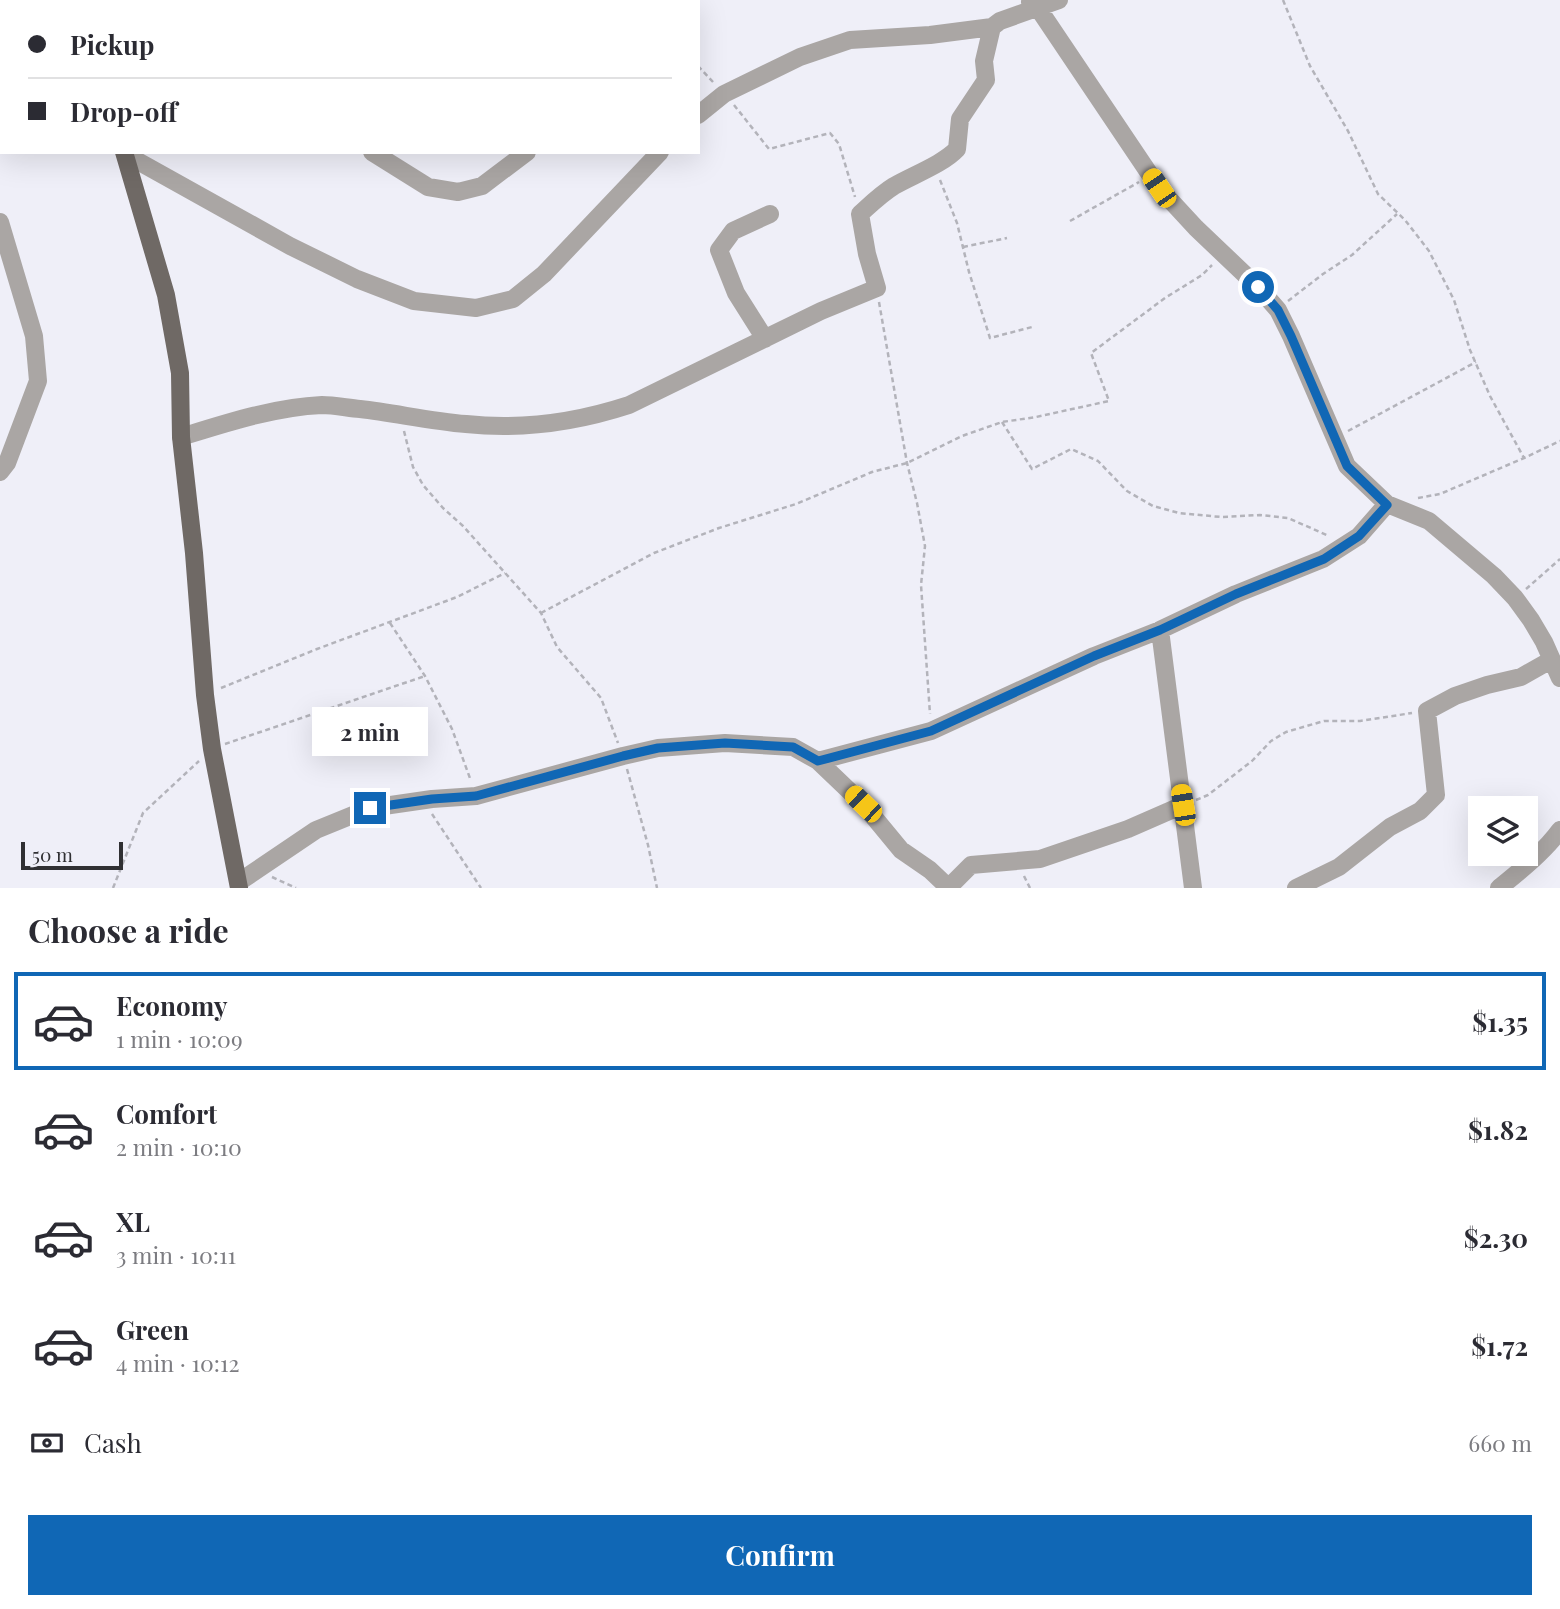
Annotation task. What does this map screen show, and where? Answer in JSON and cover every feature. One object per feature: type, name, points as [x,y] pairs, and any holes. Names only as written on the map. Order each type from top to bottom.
[{"type":"main road","points":[[125,154],[166,295],[180,373],[181,437],[194,552],[205,695],[212,749],[239,885]]},
{"type":"street","points":[[700,113],[724,94],[800,57],[850,40],[930,35],[992,27],[1033,4],[1059,0]]},
{"type":"street","points":[[1033,4],[1159,188],[1278,310],[1347,466],[1387,505],[1429,521],[1494,576],[1515,598],[1544,642],[1560,678]]},
{"type":"street","points":[[181,437],[280,411],[324,405],[466,424],[531,426],[596,416],[629,405],[821,311],[877,288],[867,254],[860,214],[877,197],[957,149],[960,119],[986,80],[984,61],[992,27]]},
{"type":"street","points":[[127,154],[290,246],[357,279],[414,301],[476,308],[513,299],[544,274],[658,154]]},
{"type":"street","points":[[375,154],[428,187],[458,192],[482,186],[524,154]]},
{"type":"street","points":[[765,339],[736,293],[719,250],[733,231],[771,214]]},
{"type":"street","points":[[0,222],[34,336],[38,382],[8,463],[0,472]]},
{"type":"street","points":[[818,761],[931,731],[1094,656],[1324,559],[1359,536],[1387,505]]},
{"type":"street","points":[[1160,630],[1193,888]]},
{"type":"street","points":[[1296,888],[1339,867],[1390,827],[1420,811],[1436,795],[1427,711],[1455,696],[1521,677],[1551,660]]},
{"type":"street","points":[[239,885],[256,870],[316,830],[370,808],[476,796],[658,748],[725,743],[793,747],[818,761],[863,804],[901,850],[930,870],[948,888],[971,865],[1040,859],[1128,829],[1183,805]]},
{"type":"street","points":[[1499,888],[1560,830]]},
{"type":"path","points":[[1283,0],[1310,66],[1348,131],[1378,194],[1398,213],[1429,251],[1454,300],[1490,396],[1524,458]]},
{"type":"path","points":[[700,68],[769,149],[830,133],[839,144],[860,214]]},
{"type":"path","points":[[934,164],[957,223],[990,338],[1032,327]]},
{"type":"path","points":[[1070,220],[1151,175]]},
{"type":"path","points":[[1278,310],[1352,255],[1398,213]]},
{"type":"path","points":[[963,247],[1007,238]]},
{"type":"path","points":[[541,613],[654,553],[719,528],[796,504],[872,472],[907,463],[962,436],[1003,422],[1109,401],[1091,353],[1165,298],[1202,275],[1224,253]]},
{"type":"path","points":[[877,288],[907,463],[925,546],[921,585],[931,731]]},
{"type":"path","points":[[1336,438],[1476,362]]},
{"type":"path","points":[[400,414],[413,467],[423,485],[541,613],[557,647],[601,698],[623,756],[657,888]]},
{"type":"path","points":[[1003,422],[1032,469],[1071,449],[1098,461],[1127,491],[1153,506],[1179,513],[1221,517],[1260,515],[1288,518],[1331,537]]},
{"type":"path","points":[[1414,499],[1440,494],[1560,441]]},
{"type":"path","points":[[1515,598],[1560,559]]},
{"type":"path","points":[[205,695],[317,649],[457,597],[505,573]]},
{"type":"path","points":[[390,623],[425,676],[452,729],[476,796]]},
{"type":"path","points":[[113,888],[143,813],[212,749],[425,676]]},
{"type":"path","points":[[1183,805],[1208,795],[1252,761],[1271,741],[1286,732],[1324,721],[1360,721],[1427,711]]},
{"type":"path","points":[[422,800],[481,888]]},
{"type":"path","points":[[256,870],[296,888]]},
{"type":"route","points":[[370,808],[476,796],[658,748],[725,743],[793,747],[818,761],[931,731],[1094,656],[1324,559],[1359,536],[1387,505],[1347,466],[1291,336],[1278,310],[1258,287]]}]
